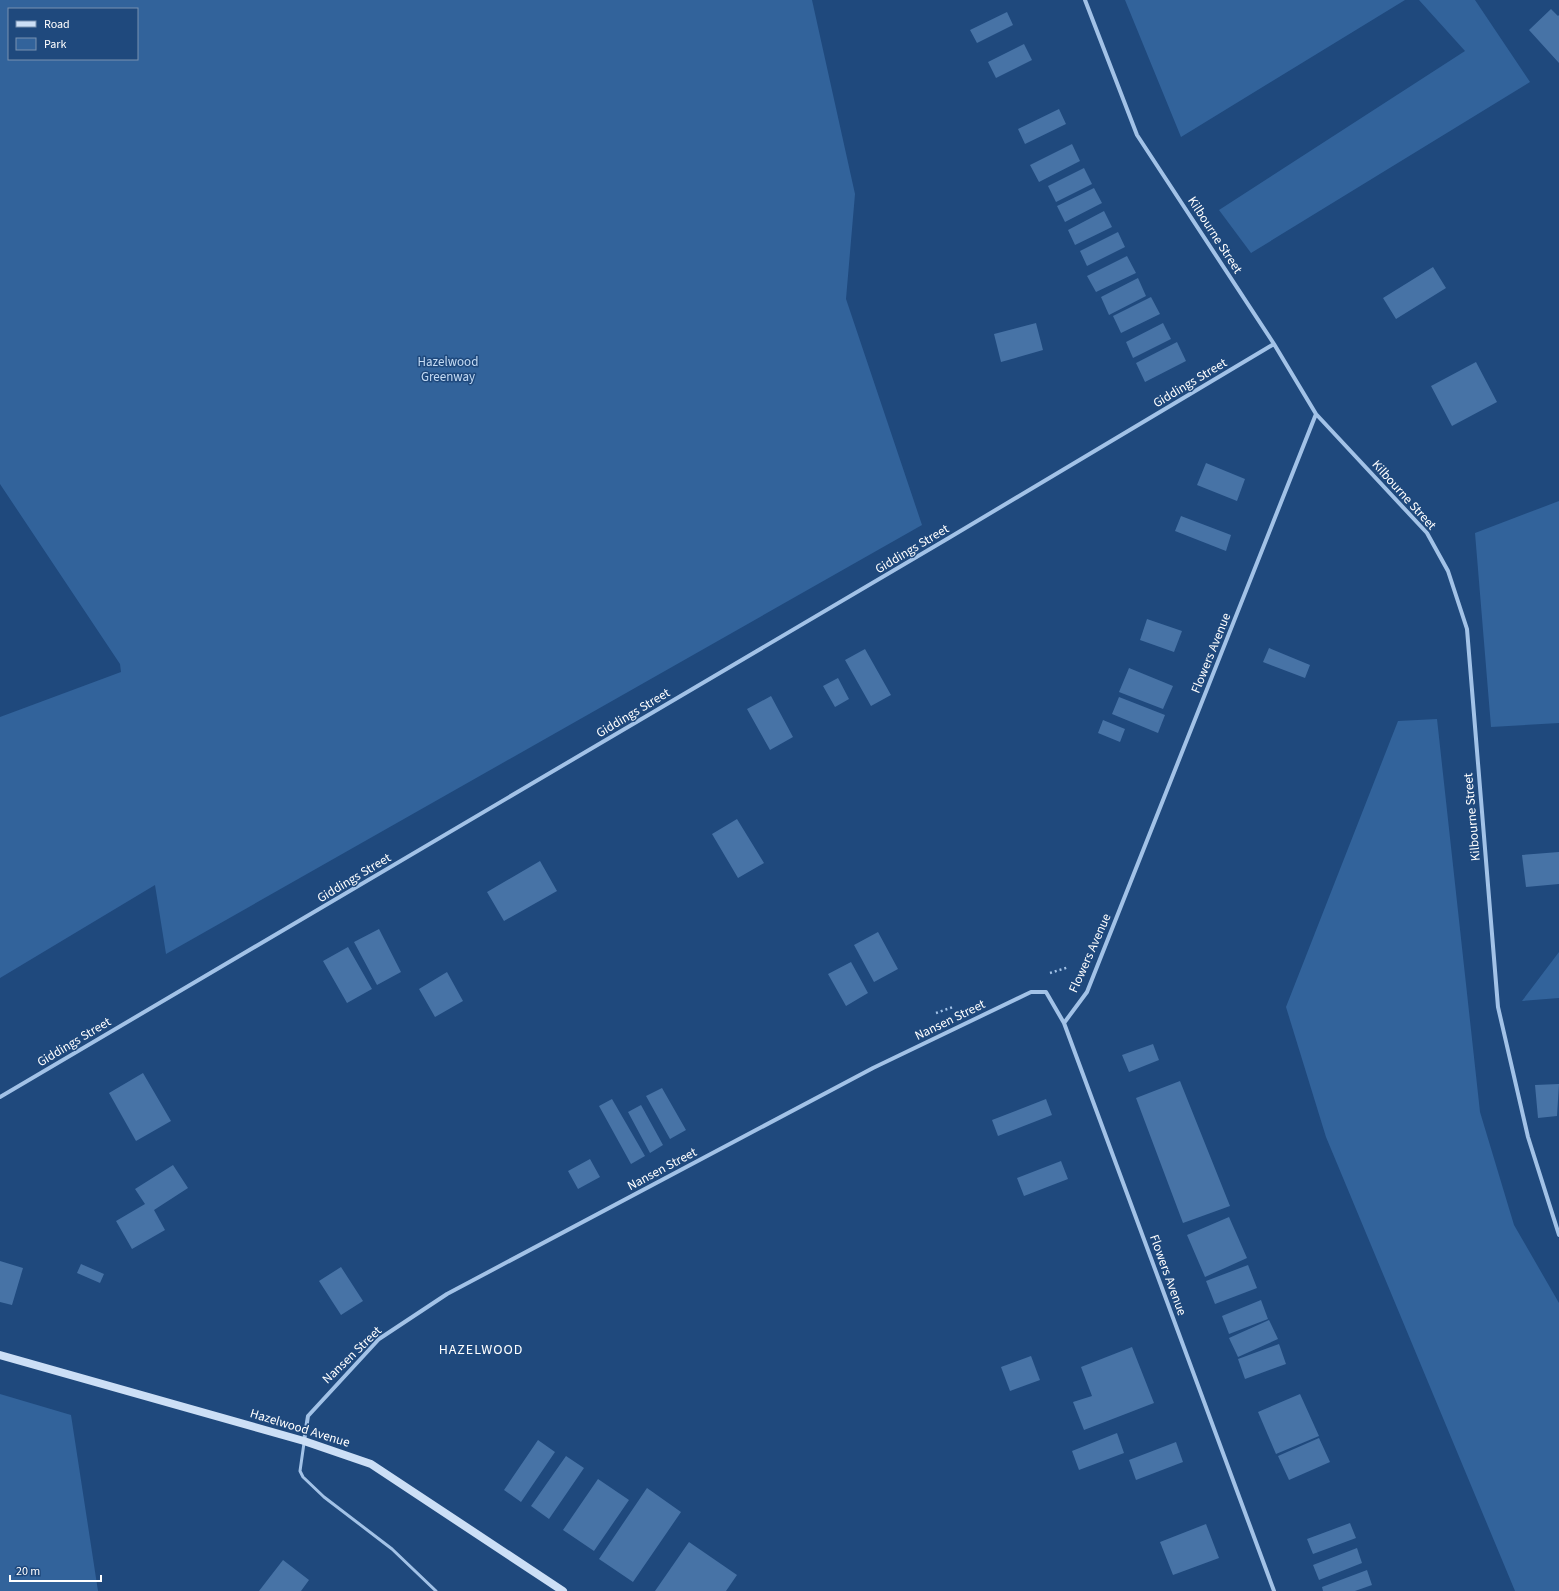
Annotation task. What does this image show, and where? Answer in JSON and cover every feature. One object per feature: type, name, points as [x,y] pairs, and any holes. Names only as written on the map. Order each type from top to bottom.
[{"type":"main road","name":"Hazelwood Avenue","points":[[0,1355],[304,1441],[371,1464],[563,1591]]},
{"type":"street","name":"Kilbourne Street","points":[[1085,0],[1137,135],[1274,344],[1316,414],[1427,533],[1448,571],[1467,629],[1498,1007],[1528,1137],[1559,1235]]},
{"type":"street","name":"Giddings Street","points":[[0,1098],[947,540],[1274,344]]},
{"type":"street","name":"Flowers Avenue","points":[[1274,1591],[1064,1023],[1087,992],[1316,414]]},
{"type":"street","name":"Nansen Street","points":[[304,1441],[308,1416],[379,1339],[447,1294],[873,1068],[1031,992],[1046,992],[1064,1023]]},
{"type":"lane","points":[[304,1441],[300,1471],[303,1477],[324,1497],[392,1549],[436,1591]]},
{"type":"green space","name":"Hazelwood Greenway","points":[[0,0],[812,0],[855,194],[846,299],[922,525],[166,954],[155,885],[0,978],[0,717],[121,672],[120,664],[0,484]]},
{"type":"green space","points":[[1125,0],[1405,0],[1181,137]]},
{"type":"green space","points":[[1419,0],[1475,0],[1530,82],[1251,253],[1219,210],[1465,51]]},
{"type":"green space","points":[[1559,501],[1559,723],[1491,727],[1475,533]]},
{"type":"green space","points":[[1437,719],[1480,1112],[1514,1225],[1559,1303],[1559,1591],[1515,1591],[1326,1137],[1286,1007],[1398,721]]},
{"type":"green space","points":[[1559,952],[1559,998],[1522,1001]]},
{"type":"green space","points":[[0,1394],[71,1415],[98,1591],[0,1591]]},
{"type":"building","points":[[1551,9],[1558,16],[1559,15],[1559,63],[1529,30]]},
{"type":"building","points":[[1007,12],[1013,25],[977,43],[970,30]]},
{"type":"building","points":[[1024,44],[1032,60],[996,78],[988,62]]},
{"type":"building","points":[[1059,109],[1066,124],[1025,144],[1018,129]]},
{"type":"building","points":[[1072,144],[1080,161],[1039,182],[1030,165]]},
{"type":"building","points":[[1084,168],[1092,184],[1056,202],[1048,186]]},
{"type":"building","points":[[1094,188],[1102,203],[1065,222],[1057,206]]},
{"type":"building","points":[[1104,211],[1112,227],[1075,245],[1068,230]]},
{"type":"building","points":[[1118,232],[1125,247],[1087,266],[1080,251]]},
{"type":"building","points":[[1127,256],[1136,273],[1096,292],[1087,276]]},
{"type":"building","points":[[1433,267],[1446,288],[1396,319],[1383,298]]},
{"type":"building","points":[[1138,278],[1146,296],[1109,315],[1101,297]]},
{"type":"building","points":[[1151,297],[1160,314],[1121,333],[1113,316]]},
{"type":"building","points":[[1036,323],[1043,350],[1001,362],[994,334]]},
{"type":"building","points":[[1163,323],[1171,339],[1133,358],[1126,342]]},
{"type":"building","points":[[1177,342],[1186,361],[1145,382],[1136,363]]},
{"type":"building","points":[[1476,362],[1497,402],[1452,426],[1431,386]]},
{"type":"building","points":[[1206,463],[1245,479],[1237,501],[1197,485]]},
{"type":"building","points":[[1181,516],[1231,535],[1226,551],[1175,531]]},
{"type":"building","points":[[1147,619],[1182,631],[1174,652],[1140,640]]},
{"type":"building","points":[[1269,648],[1310,665],[1305,678],[1263,662]]},
{"type":"building","points":[[865,649],[891,695],[871,706],[845,660]]},
{"type":"building","points":[[1129,668],[1173,686],[1163,709],[1119,692]]},
{"type":"building","points":[[838,678],[849,699],[835,707],[823,686]]},
{"type":"building","points":[[771,696],[793,737],[770,750],[747,709]]},
{"type":"building","points":[[1119,697],[1165,715],[1158,733],[1112,714]]},
{"type":"building","points":[[1103,720],[1125,729],[1120,742],[1098,733]]},
{"type":"building","points":[[737,819],[764,863],[738,878],[712,834]]},
{"type":"building","points":[[1559,852],[1559,884],[1526,887],[1522,855]]},
{"type":"building","points":[[540,861],[557,891],[504,921],[487,892]]},
{"type":"building","points":[[379,929],[401,972],[377,985],[354,942]]},
{"type":"building","points":[[878,932],[898,969],[874,982],[854,945]]},
{"type":"building","points":[[348,947],[372,989],[347,1003],[323,961]]},
{"type":"building","points":[[851,962],[868,993],[846,1006],[828,974]]},
{"type":"building","points":[[447,972],[463,1001],[435,1017],[419,989]]},
{"type":"building","points":[[1153,1044],[1159,1060],[1129,1072],[1122,1055]]},
{"type":"building","points":[[143,1073],[171,1121],[136,1141],[109,1093]]},
{"type":"building","points":[[1180,1081],[1230,1206],[1183,1223],[1136,1098]]},
{"type":"building","points":[[1559,1084],[1557,1116],[1538,1118],[1535,1085]]},
{"type":"building","points":[[662,1088],[686,1130],[670,1139],[646,1096]]},
{"type":"building","points":[[612,1099],[645,1156],[631,1164],[599,1106]]},
{"type":"building","points":[[1046,1099],[1052,1115],[998,1136],[992,1120]]},
{"type":"building","points":[[641,1105],[663,1145],[650,1153],[628,1112]]},
{"type":"building","points":[[590,1159],[600,1177],[578,1189],[568,1171]]},
{"type":"building","points":[[1061,1161],[1068,1179],[1024,1196],[1017,1178]]},
{"type":"building","points":[[173,1165],[188,1188],[154,1210],[165,1230],[132,1249],[116,1221],[145,1204],[135,1189]]},
{"type":"building","points":[[1229,1217],[1247,1258],[1205,1277],[1187,1235]]},
{"type":"building","points":[[0,1261],[23,1268],[12,1305],[0,1302]]},
{"type":"building","points":[[81,1264],[104,1274],[100,1283],[77,1273]]},
{"type":"building","points":[[1248,1265],[1257,1288],[1215,1304],[1206,1281]]},
{"type":"building","points":[[341,1267],[363,1301],[341,1315],[319,1281]]},
{"type":"building","points":[[1261,1300],[1268,1319],[1229,1334],[1222,1316]]},
{"type":"building","points":[[1269,1320],[1278,1339],[1238,1357],[1229,1338]]},
{"type":"building","points":[[1279,1344],[1286,1364],[1245,1379],[1238,1359]]},
{"type":"building","points":[[1132,1347],[1154,1403],[1084,1430],[1073,1402],[1092,1396],[1081,1367]]},
{"type":"building","points":[[1031,1356],[1040,1380],[1010,1391],[1001,1367]]},
{"type":"building","points":[[1300,1394],[1319,1436],[1276,1454],[1258,1412]]},
{"type":"building","points":[[1117,1433],[1124,1453],[1079,1470],[1072,1451]]},
{"type":"building","points":[[1319,1438],[1330,1462],[1289,1480],[1278,1456]]},
{"type":"building","points":[[538,1440],[555,1452],[521,1502],[504,1490]]},
{"type":"building","points":[[1176,1442],[1183,1462],[1136,1480],[1129,1460]]},
{"type":"building","points":[[566,1456],[584,1468],[549,1519],[531,1506]]},
{"type":"building","points":[[598,1479],[629,1500],[594,1551],[563,1530]]},
{"type":"building","points":[[647,1488],[681,1512],[633,1582],[599,1559]]},
{"type":"building","points":[[1350,1523],[1356,1538],[1313,1554],[1307,1539]]},
{"type":"building","points":[[1206,1524],[1219,1558],[1173,1575],[1160,1542]]},
{"type":"building","points":[[689,1542],[737,1575],[726,1591],[655,1591]]},
{"type":"building","points":[[1357,1548],[1362,1563],[1319,1580],[1313,1565]]},
{"type":"building","points":[[283,1560],[309,1580],[301,1591],[259,1591]]},
{"type":"building","points":[[1367,1570],[1372,1585],[1355,1591],[1323,1591],[1322,1587]]},
{"type":"district","name":"HAZELWOOD","points":[[481,1350]]}]
